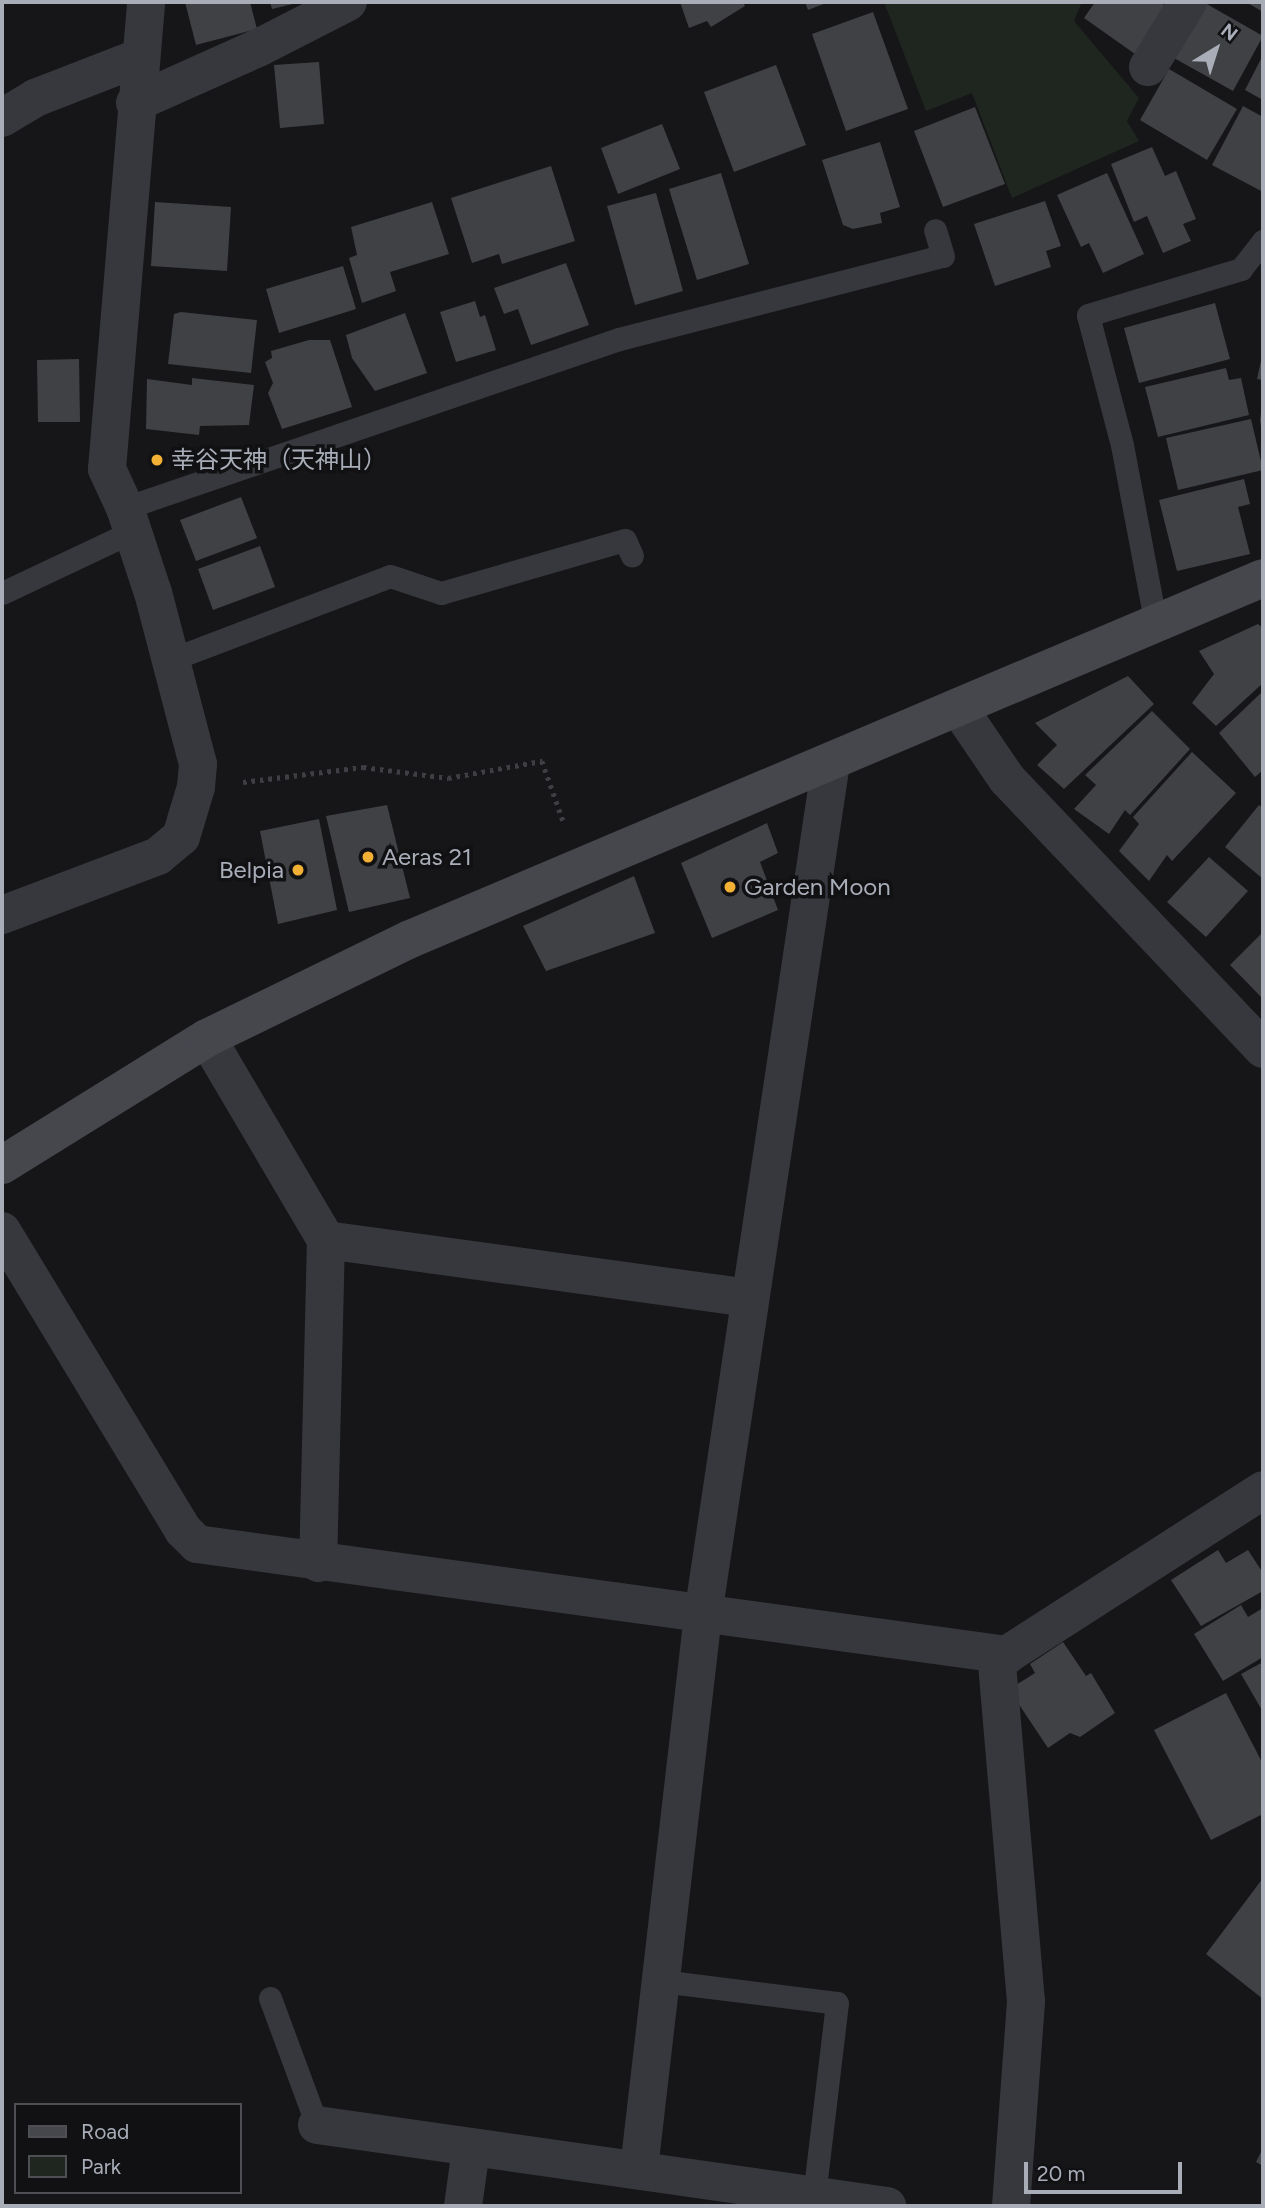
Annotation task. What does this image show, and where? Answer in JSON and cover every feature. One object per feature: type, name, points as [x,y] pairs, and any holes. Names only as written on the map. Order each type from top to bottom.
[{"type":"street","points":[[2,915],[159,856],[181,837],[196,787],[198,764],[170,660],[129,520],[107,469],[138,58],[146,2]]},
{"type":"street","points":[[135,103],[258,48],[348,2]]},
{"type":"street","points":[[1149,67],[1188,2]]},
{"type":"street","points":[[2,118],[35,98],[138,58]]},
{"type":"street","points":[[2,1165],[207,1038],[578,864],[831,763],[1263,578]]},
{"type":"street","points":[[958,708],[1007,779],[1263,1049]]},
{"type":"street","points":[[639,2169],[703,1615],[748,1298],[831,763]]},
{"type":"street","points":[[207,1038],[326,1240],[318,1563]]},
{"type":"street","points":[[2,1231],[183,1530],[197,1544],[318,1563],[1007,1655]]},
{"type":"street","points":[[326,1240],[748,1298]]},
{"type":"street","points":[[1011,2206],[1026,2003],[997,1661],[1106,1598],[1259,1501]]},
{"type":"street","points":[[317,2125],[887,2206]]},
{"type":"street","points":[[463,2206],[471,2149]]},
{"type":"lane","points":[[2,593],[129,520],[620,339],[943,256],[935,230]]},
{"type":"lane","points":[[1156,625],[1122,445],[1088,315],[1241,269],[1263,242]]},
{"type":"lane","points":[[170,660],[390,576],[441,593],[625,540],[632,556]]},
{"type":"lane","points":[[661,1981],[837,2003],[814,2196]]},
{"type":"lane","points":[[270,1998],[317,2125]]},
{"type":"path","points":[[259,780],[363,766],[448,778],[542,761],[578,864]]},
{"type":"green space","points":[[884,2],[1082,2],[1074,21],[1139,98],[1127,121],[1139,141],[1012,198],[972,93],[926,111]]},
{"type":"building","points":[[185,2],[250,2],[257,29],[196,45]]},
{"type":"building","points":[[270,2],[297,2],[297,3],[272,9]]},
{"type":"building","points":[[680,2],[743,2],[745,6],[711,27],[707,21],[689,28]]},
{"type":"building","points":[[805,2],[829,2],[808,10]]},
{"type":"building","points":[[1095,2],[1160,2],[1168,8],[1135,54],[1084,18]]},
{"type":"building","points":[[1246,2],[1263,2],[1263,12]]},
{"type":"building","points":[[1205,3],[1263,36],[1233,91],[1174,58]]},
{"type":"building","points":[[873,12],[908,109],[846,131],[812,34]]},
{"type":"building","points":[[1263,55],[1263,100],[1245,90]]},
{"type":"building","points":[[319,62],[324,124],[280,128],[274,65]]},
{"type":"building","points":[[776,65],[806,145],[734,172],[704,92]]},
{"type":"building","points":[[1169,69],[1237,109],[1207,160],[1140,120]]},
{"type":"building","points":[[1243,106],[1263,117],[1263,192],[1212,165]]},
{"type":"building","points":[[975,107],[1005,184],[943,207],[914,131]]},
{"type":"building","points":[[662,124],[680,169],[618,194],[601,148]]},
{"type":"building","points":[[880,142],[900,207],[880,213],[882,223],[853,229],[843,225],[822,160]]},
{"type":"building","points":[[1152,147],[1165,176],[1176,171],[1196,219],[1183,224],[1191,241],[1163,253],[1147,216],[1134,222],[1111,164]]},
{"type":"building","points":[[551,166],[575,241],[502,264],[499,254],[472,263],[451,198]]},
{"type":"building","points":[[721,173],[749,264],[697,280],[669,189]]},
{"type":"building","points":[[1107,173],[1144,254],[1103,273],[1089,243],[1081,247],[1057,195]]},
{"type":"building","points":[[656,193],[683,291],[635,305],[607,206]]},
{"type":"building","points":[[1045,201],[1061,246],[1046,251],[1051,267],[995,286],[974,224]]},
{"type":"building","points":[[155,202],[231,207],[227,271],[151,266]]},
{"type":"building","points":[[432,202],[449,254],[390,272],[396,291],[362,303],[349,258],[357,255],[351,227]]},
{"type":"building","points":[[566,263],[589,325],[531,345],[518,309],[504,314],[494,288]]},
{"type":"building","points":[[343,266],[356,309],[279,333],[266,289]]},
{"type":"building","points":[[475,301],[480,317],[485,315],[496,350],[456,362],[440,312]]},
{"type":"building","points":[[1215,303],[1230,359],[1139,383],[1124,328]]},
{"type":"building","points":[[181,312],[257,320],[251,373],[168,364],[174,314]]},
{"type":"building","points":[[405,313],[427,373],[375,391],[352,358],[346,335]]},
{"type":"building","points":[[309,340],[330,340],[352,407],[282,429],[268,393],[273,383],[265,362],[272,358],[271,351]]},
{"type":"building","points":[[1263,356],[1263,380],[1257,379]]},
{"type":"building","points":[[79,359],[80,422],[38,422],[37,360]]},
{"type":"building","points":[[1226,368],[1229,380],[1241,378],[1249,415],[1158,437],[1145,387]]},
{"type":"building","points":[[192,378],[254,385],[249,425],[200,426],[199,435],[146,429],[147,379],[192,385]]},
{"type":"building","points":[[1263,406],[1262,433],[1260,420]]},
{"type":"building","points":[[1251,419],[1263,470],[1178,490],[1166,438]]},
{"type":"building","points":[[1244,479],[1250,504],[1238,507],[1250,554],[1177,571],[1159,500]]},
{"type":"building","points":[[241,497],[257,538],[196,561],[180,520]]},
{"type":"building","points":[[260,546],[275,587],[213,610],[198,569]]},
{"type":"building","points":[[1258,624],[1263,628],[1263,683],[1216,726],[1192,703],[1214,674],[1199,651]]},
{"type":"building","points":[[1128,676],[1154,704],[1064,789],[1037,765],[1057,745],[1035,723]]},
{"type":"building","points":[[1263,691],[1263,770],[1255,777],[1219,733]]},
{"type":"building","points":[[1152,711],[1190,749],[1130,815],[1125,810],[1109,834],[1074,809],[1096,785],[1085,775]]},
{"type":"building","points":[[1192,752],[1236,793],[1172,861],[1167,855],[1149,881],[1119,851],[1139,824],[1133,817]]},
{"type":"building","name":"Aeras 21","points":[[387,805],[410,898],[349,912],[326,816]]},
{"type":"building","points":[[1259,805],[1263,808],[1263,879],[1225,847]]},
{"type":"building","name":"Belpia","points":[[319,819],[337,910],[278,924],[260,831]]},
{"type":"building","name":"Garden Moon","points":[[767,823],[778,853],[760,862],[778,910],[712,938],[681,863]]},
{"type":"building","points":[[1209,857],[1248,891],[1206,937],[1167,902]]},
{"type":"building","points":[[634,876],[655,933],[546,971],[523,926]]},
{"type":"building","points":[[1263,932],[1263,999],[1230,965]]},
{"type":"building","points":[[1218,1550],[1226,1563],[1248,1550],[1263,1573],[1263,1591],[1201,1626],[1171,1580]]},
{"type":"building","points":[[1241,1605],[1248,1617],[1263,1608],[1263,1657],[1223,1681],[1194,1634]]},
{"type":"building","points":[[1063,1642],[1086,1676],[1091,1673],[1115,1713],[1080,1737],[1070,1733],[1048,1748],[1012,1694],[1016,1685],[1035,1673],[1030,1664]]},
{"type":"building","points":[[1263,1662],[1263,1712],[1241,1674]]},
{"type":"building","points":[[1226,1693],[1263,1764],[1263,1814],[1211,1840],[1154,1730]]},
{"type":"building","points":[[1263,1878],[1263,1999],[1206,1954]]},
{"type":"building","points":[[1263,2148],[1263,2166],[1256,2162]]},
{"type":"place","name":"幸谷天神（天神山）","points":[[157,460]]},
{"type":"place","name":"Aeras 21","points":[[368,857]]},
{"type":"place","name":"Belpia","points":[[298,870]]},
{"type":"place","name":"Garden Moon","points":[[730,887]]}]
